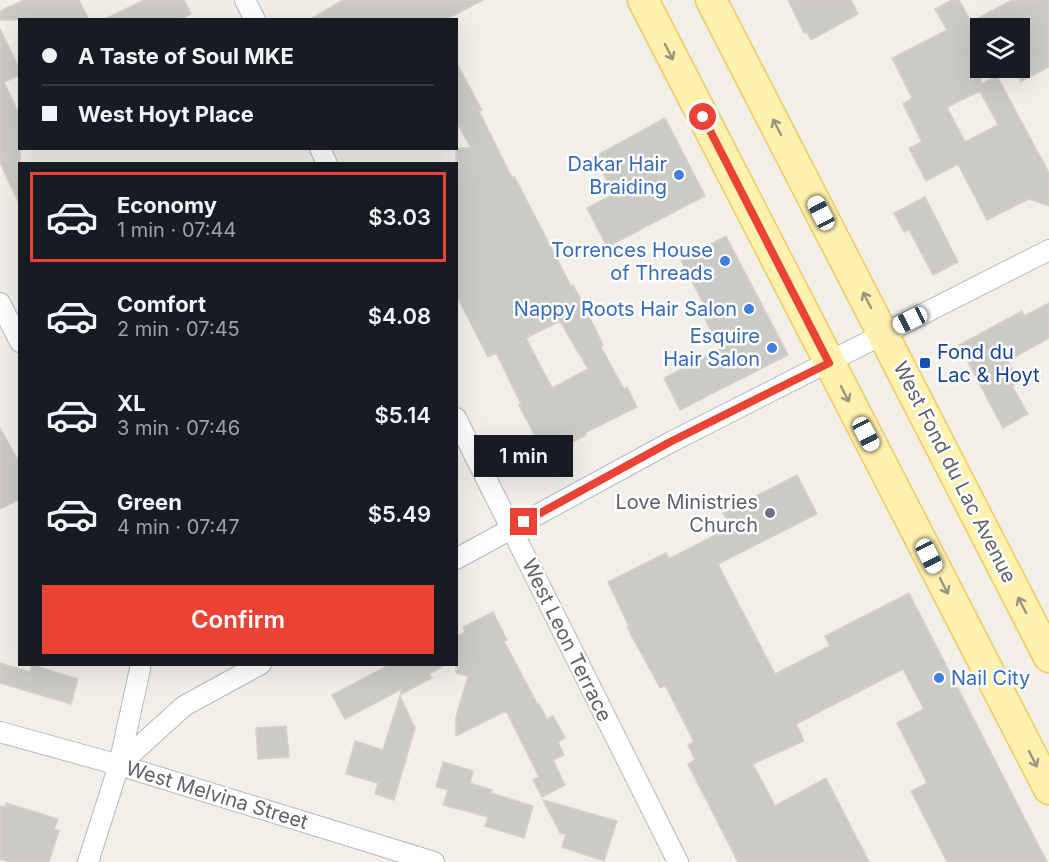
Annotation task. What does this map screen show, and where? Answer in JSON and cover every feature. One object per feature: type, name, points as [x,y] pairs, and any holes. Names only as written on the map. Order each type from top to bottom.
[{"type":"main road","points":[[643,0],[1049,789]]},
{"type":"main road","name":"West Fond du Lac Avenue","points":[[711,0],[1049,657]]},
{"type":"street","points":[[245,0],[254,18]]},
{"type":"street","points":[[458,558],[670,442],[1049,250]]},
{"type":"street","points":[[0,303],[18,338]]},
{"type":"street","name":"West Leon Terrace","points":[[458,422],[678,862]]},
{"type":"street","points":[[88,862],[119,765],[140,666]]},
{"type":"street","points":[[119,765],[184,706],[257,666]]},
{"type":"street","name":"West Melvina Street","points":[[0,732],[119,765],[434,862]]},
{"type":"building","points":[[24,0],[79,0],[88,18],[0,20],[0,11]]},
{"type":"building","points":[[144,0],[184,0],[191,14],[184,18],[107,18]]},
{"type":"building","points":[[343,0],[483,0],[449,18],[312,18]]},
{"type":"building","points":[[788,0],[851,0],[858,14],[811,40],[807,32],[804,33]]},
{"type":"building","points":[[952,0],[959,0],[970,20],[970,78],[981,78],[981,84],[998,78],[1049,173],[1049,206],[1029,199],[987,220],[958,164],[926,181],[909,148],[922,142],[903,104],[912,98],[892,58],[947,30],[935,9]],"holes":[[[980,91],[998,125],[965,142],[947,107]]]},
{"type":"building","points":[[1012,0],[1049,0],[1049,67],[1030,77],[1030,18],[978,18]]},
{"type":"building","points":[[0,29],[18,66],[18,76],[4,82],[18,112],[20,162],[18,162],[18,201],[0,163]]},
{"type":"building","points":[[458,66],[482,110],[479,111],[512,178],[514,176],[571,286],[573,285],[603,345],[601,347],[624,389],[627,387],[637,407],[585,433],[586,435],[571,443],[573,446],[544,462],[531,438],[535,436],[519,405],[521,404],[496,353],[488,357],[458,298],[458,162],[456,162],[456,150],[471,148],[458,125]],"holes":[[[560,321],[588,369],[552,388],[526,338]]]},
{"type":"building","points":[[665,118],[705,196],[607,247],[587,208],[614,194],[594,157]]},
{"type":"building","points":[[925,197],[958,262],[933,275],[909,230],[904,232],[894,213]]},
{"type":"building","points":[[726,236],[788,355],[680,410],[664,378],[720,349],[698,305],[703,303],[681,260]]},
{"type":"building","points":[[1049,303],[1049,338],[1008,361],[1019,382],[1012,386],[1028,414],[1003,428],[959,345],[1022,311],[1024,316]]},
{"type":"building","points":[[0,428],[18,460],[18,500],[0,509]]},
{"type":"building","points":[[797,475],[817,514],[718,564],[775,674],[830,646],[825,636],[909,593],[1047,862],[947,862],[911,791],[927,783],[897,723],[924,709],[903,669],[796,724],[804,741],[753,764],[775,806],[826,778],[869,862],[738,862],[688,764],[695,760],[688,745],[694,742],[665,685],[660,688],[627,627],[629,626],[608,582],[666,553],[669,559],[731,527],[723,513]]},
{"type":"building","points":[[493,612],[507,640],[504,641],[538,705],[547,719],[553,716],[565,738],[558,742],[564,755],[553,760],[565,785],[542,797],[533,780],[539,777],[506,711],[456,736],[456,717],[468,676],[456,673],[458,636],[465,632],[463,627]]},
{"type":"building","points":[[0,663],[30,672],[32,666],[35,666],[78,679],[71,704],[0,683]]},
{"type":"building","points":[[387,666],[443,666],[429,674],[432,678],[400,695],[402,689],[345,719],[332,695]]},
{"type":"building","points":[[400,696],[415,728],[394,800],[375,794],[378,783],[346,774],[355,741],[383,750]]},
{"type":"building","points":[[286,726],[289,757],[258,759],[256,728]]},
{"type":"building","points":[[443,762],[473,771],[470,783],[492,790],[491,793],[533,806],[524,838],[485,826],[488,817],[443,805],[448,790],[436,787]]},
{"type":"building","points":[[543,800],[617,821],[604,861],[562,847],[566,834],[560,833]]},
{"type":"building","points":[[6,803],[58,819],[54,829],[59,831],[49,862],[11,862],[0,859],[0,806],[5,807]]},
{"type":"place","name":"Dakar Hair Braiding","points":[[679,175]]},
{"type":"place","name":"Torrences House of Threads","points":[[725,261]]},
{"type":"place","name":"Nappy Roots Hair Salon","points":[[749,309]]},
{"type":"place","name":"Esquire Hair Salon","points":[[772,348]]},
{"type":"place","name":"Fond du Lac & Hoyt","points":[[925,363]]},
{"type":"place","name":"Love Ministries Church","points":[[770,513]]},
{"type":"place","name":"Nail City","points":[[939,678]]},
{"type":"route","points":[[524,522],[670,442],[829,363],[703,117]]}]
